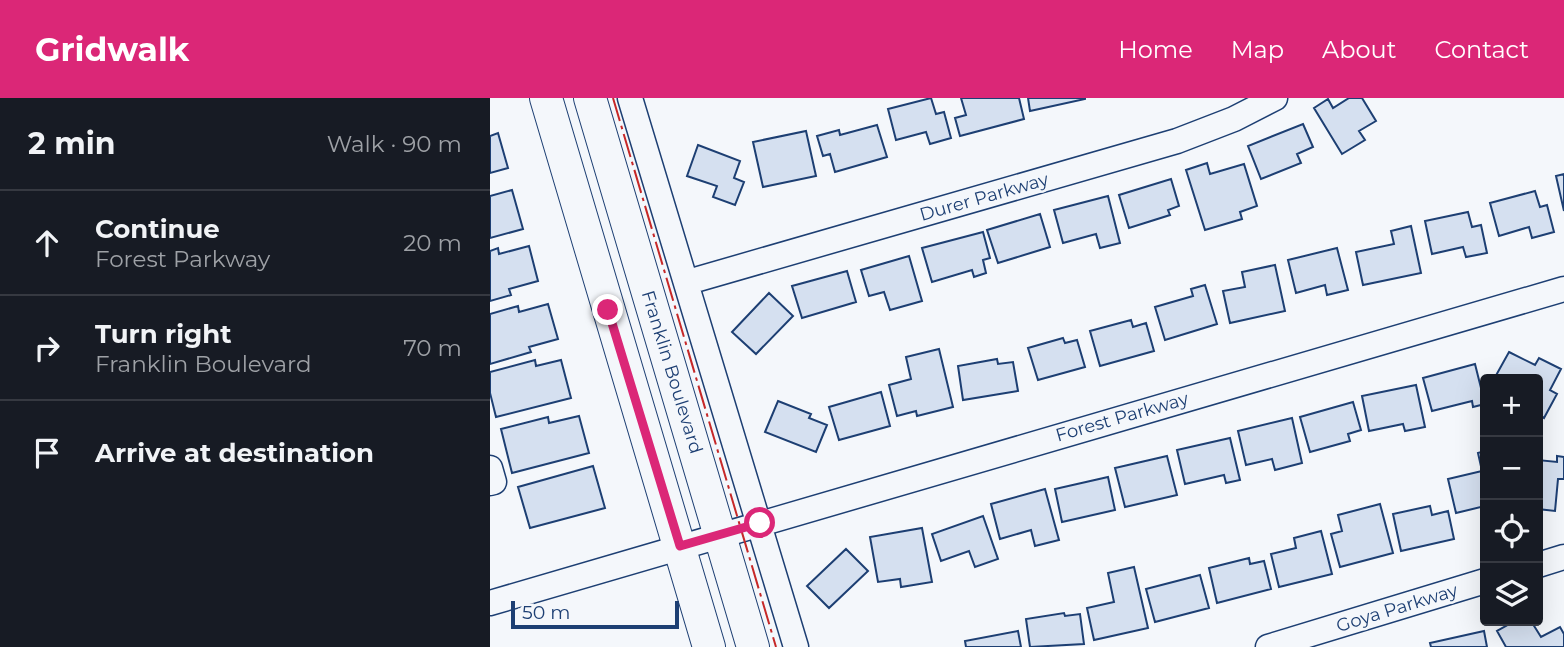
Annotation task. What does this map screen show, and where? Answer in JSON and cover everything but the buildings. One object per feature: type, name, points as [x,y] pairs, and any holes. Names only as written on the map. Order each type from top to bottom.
[{"type":"main road","points":[[546,98],[709,647]]},
{"type":"main road","name":"Franklin Boulevard","points":[[590,98],[752,647]]},
{"type":"street","points":[[629,98],[688,282],[796,647]]},
{"type":"street","name":"Durer Parkway","points":[[688,282],[1177,141],[1234,120],[1275,98]]},
{"type":"street","name":"Forest Parkway","points":[[490,603],[1564,289]]},
{"type":"street","points":[[490,468],[494,482],[490,483]]},
{"type":"street","points":[[1543,563],[1564,557]]},
{"type":"street","name":"Goya Parkway","points":[[1268,647],[1480,583]]},
{"type":"power","points":[[613,98],[776,647]]},
{"type":"route","points":[[608,310],[680,546],[760,523]]}]
